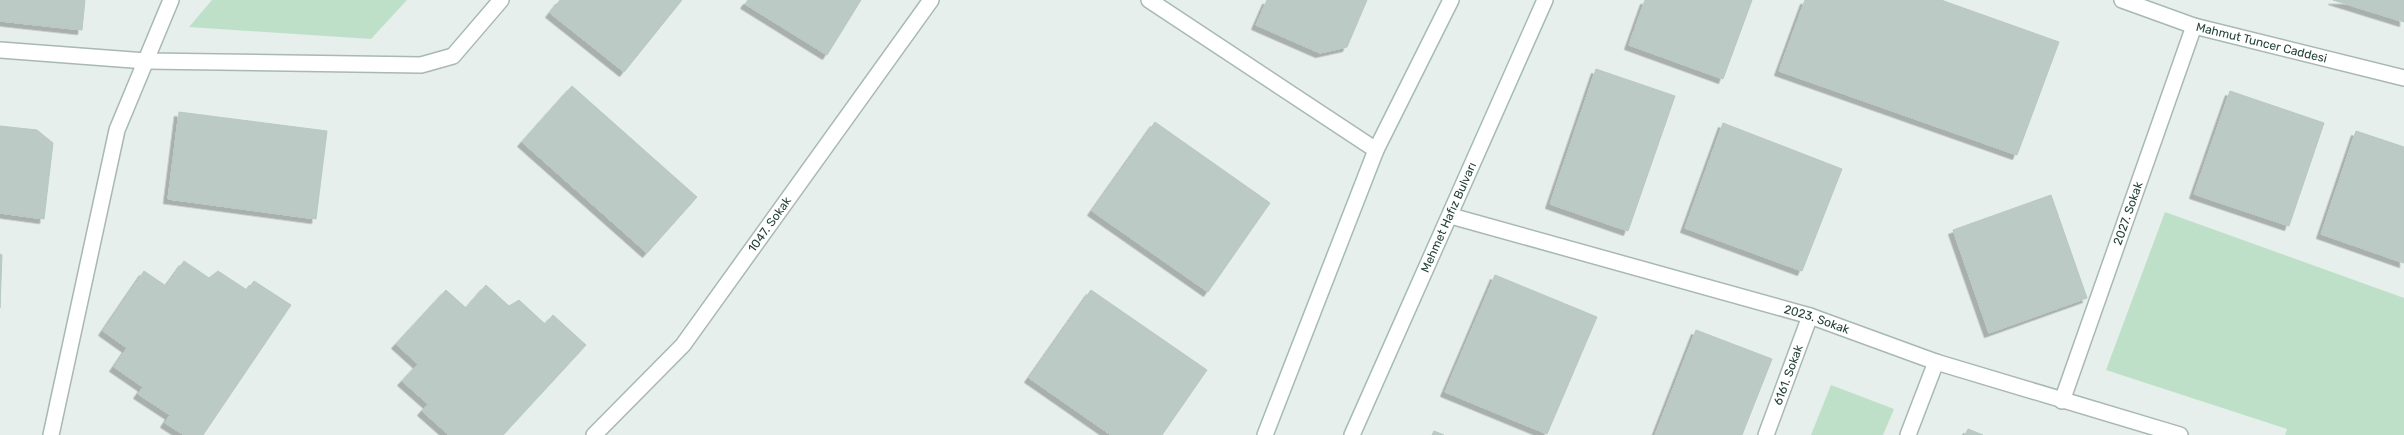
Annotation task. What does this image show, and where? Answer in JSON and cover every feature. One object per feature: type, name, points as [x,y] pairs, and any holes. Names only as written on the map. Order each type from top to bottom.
[{"type":"street","points":[[50,435],[117,130],[171,0]]},
{"type":"street","points":[[0,50],[146,61],[420,65],[453,56],[501,0]]},
{"type":"street","name":"1047. Sokak","points":[[594,435],[683,345],[930,0]]},
{"type":"street","points":[[1149,0],[1376,150]]},
{"type":"street","points":[[1265,435],[1376,150],[1451,0]]},
{"type":"street","name":"Mehmet Hafız Bulvarı","points":[[1352,435],[1545,0]]},
{"type":"street","name":"Mahmut Tuncer Caddesi","points":[[2122,0],[2194,26],[2404,78]]},
{"type":"street","name":"2027. Sokak","points":[[2062,401],[2194,26]]},
{"type":"street","name":"2023. Sokak","points":[[1450,216],[1810,316],[1936,362],[2180,435]]},
{"type":"street","name":"6161. Sokak","points":[[1766,435],[1810,316]]},
{"type":"street","points":[[1908,435],[1936,362]]},
{"type":"green space","points":[[212,0],[407,0],[371,39],[189,27]]},
{"type":"green space","points":[[2165,212],[2404,298],[2404,435],[2285,435],[2287,429],[2106,370]]},
{"type":"green space","points":[[1831,385],[1894,409],[1883,435],[1811,435]]},
{"type":"building","points":[[0,0],[85,0],[82,30],[0,21]]},
{"type":"building","points":[[560,0],[682,0],[624,72],[550,13]]},
{"type":"building","points":[[748,0],[861,0],[827,55],[745,4]]},
{"type":"building","points":[[1267,0],[1367,0],[1347,47],[1320,53],[1256,25]]},
{"type":"building","points":[[1645,0],[1752,0],[1723,79],[1629,45]]},
{"type":"building","points":[[1805,0],[1941,0],[2059,42],[2017,155],[1779,71]]},
{"type":"building","points":[[2333,0],[2404,0],[2404,22]]},
{"type":"building","points":[[1596,69],[1675,96],[1628,231],[1550,204]]},
{"type":"building","points":[[572,86],[697,197],[647,253],[522,142]]},
{"type":"building","points":[[2230,91],[2324,123],[2289,226],[2194,194]]},
{"type":"building","points":[[179,112],[327,131],[316,219],[168,199]]},
{"type":"building","points":[[1155,122],[1270,203],[1208,292],[1092,211]]},
{"type":"building","points":[[1723,123],[1842,169],[1802,271],[1685,228]]},
{"type":"building","points":[[0,126],[37,130],[53,143],[44,219],[0,213]]},
{"type":"building","points":[[2356,131],[2404,147],[2404,263],[2321,234]]},
{"type":"building","points":[[2051,195],[2087,298],[1989,333],[1953,230]]},
{"type":"building","points":[[0,254],[2,255],[0,308]]},
{"type":"building","points":[[184,261],[209,278],[218,271],[247,290],[254,281],[291,305],[203,435],[184,435],[165,423],[170,415],[138,394],[143,387],[114,367],[127,348],[103,331],[144,271],[166,286]]},
{"type":"building","points":[[1495,275],[1597,317],[1547,434],[1445,392]]},
{"type":"building","points":[[486,285],[509,306],[519,300],[545,324],[553,315],[586,345],[503,435],[449,435],[422,411],[428,404],[402,381],[418,364],[396,344],[446,290],[466,308]]},
{"type":"building","points":[[1091,290],[1207,370],[1162,435],[1111,435],[1029,378]]},
{"type":"building","points":[[1696,330],[1772,359],[1742,435],[1655,435]]},
{"type":"building","points":[[1968,429],[1983,435],[1965,435]]},
{"type":"building","points":[[1434,431],[1444,435],[1432,435]]}]
